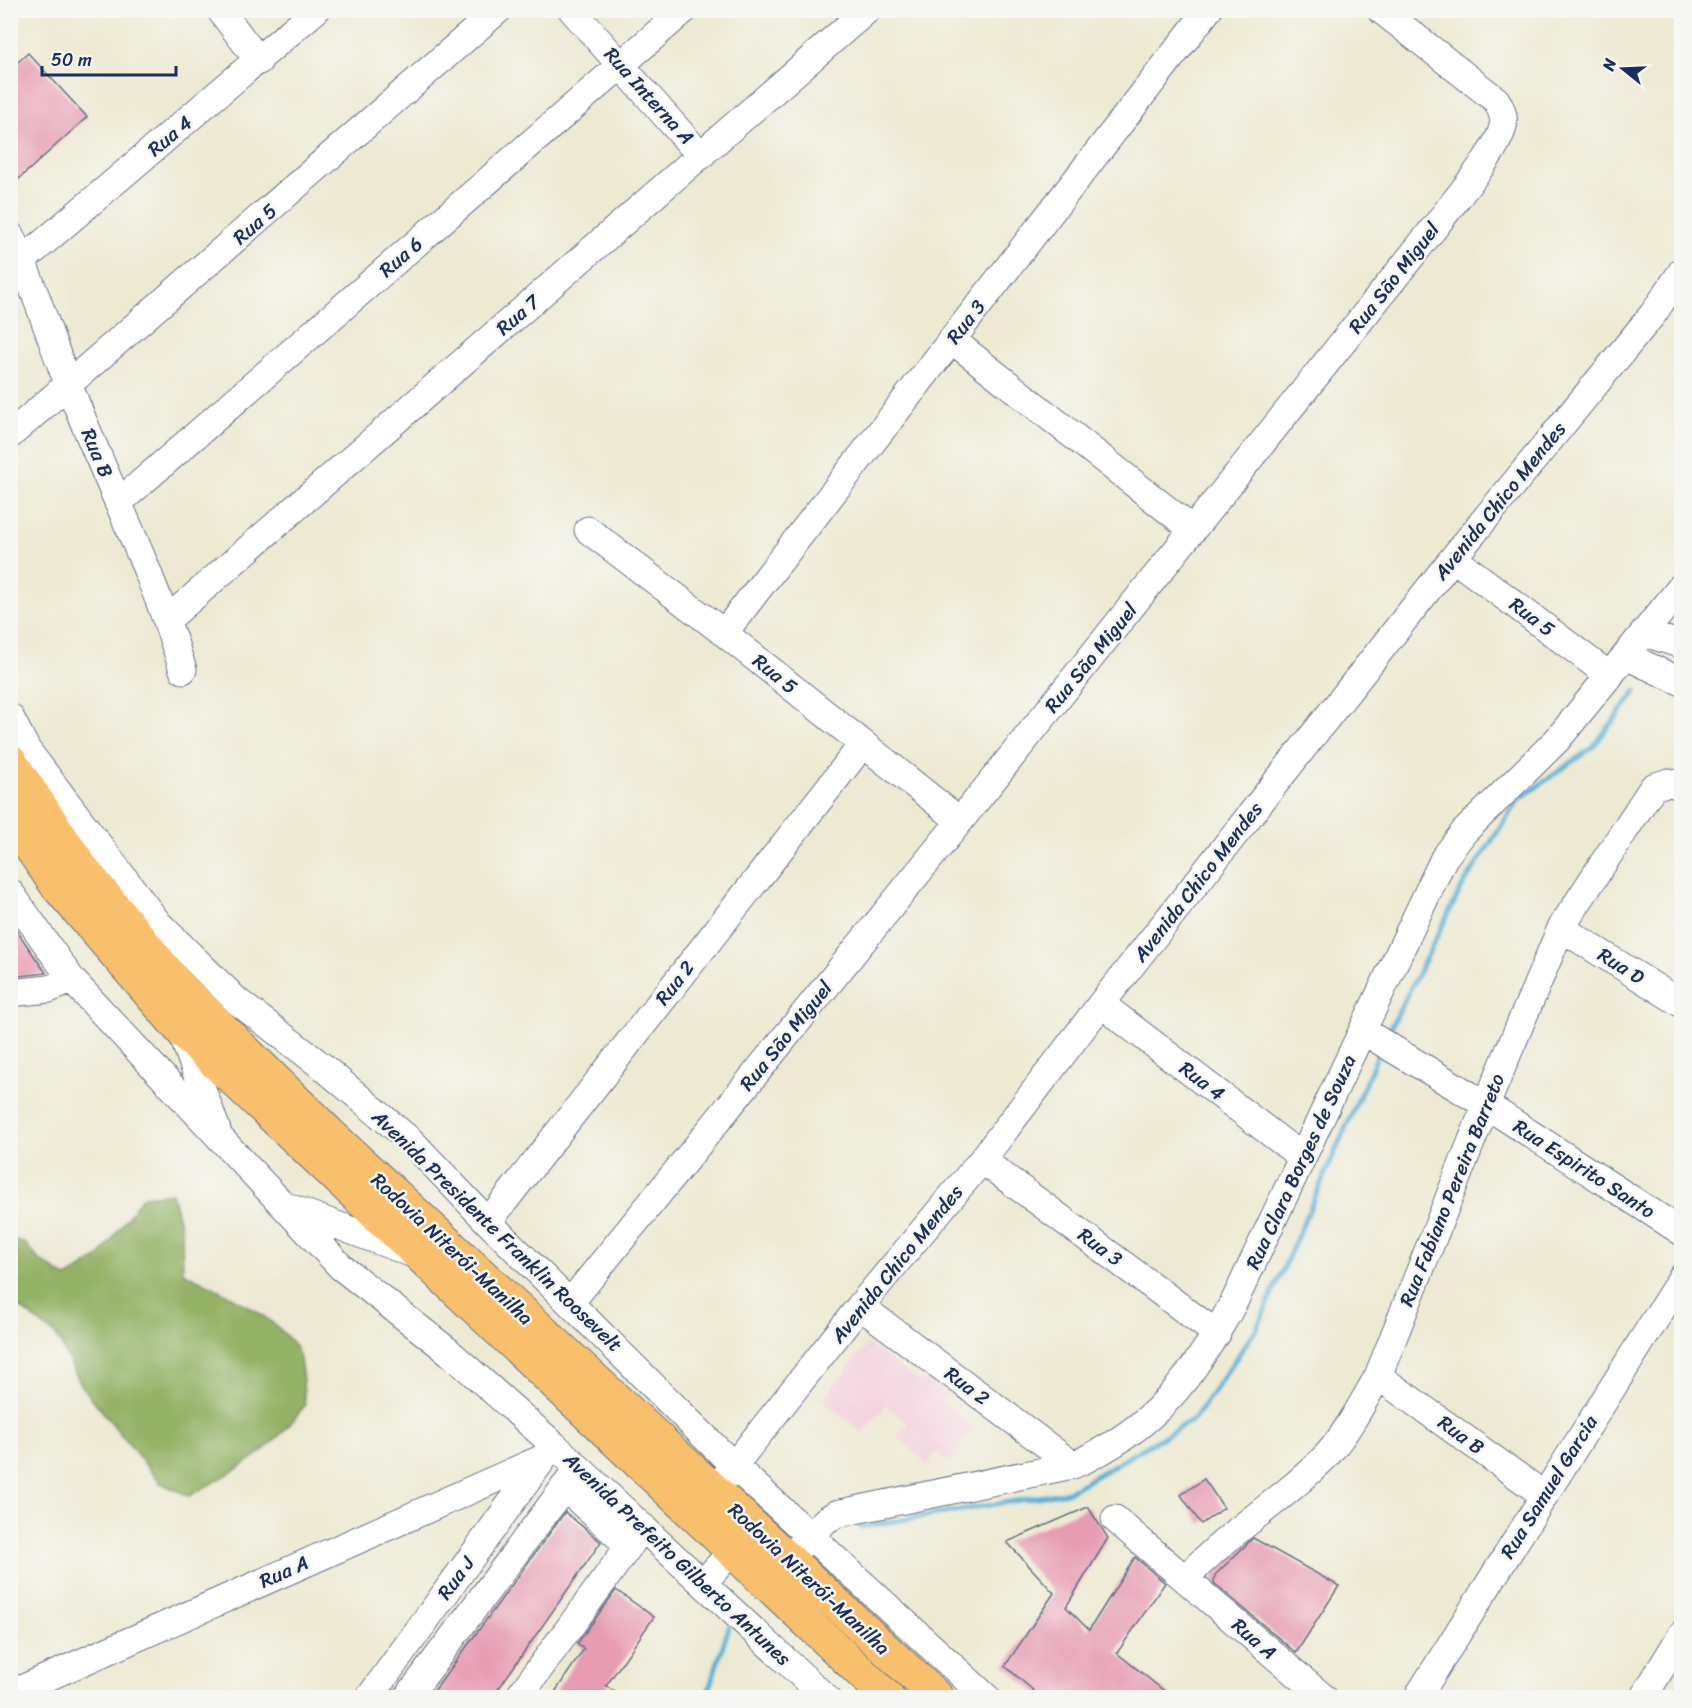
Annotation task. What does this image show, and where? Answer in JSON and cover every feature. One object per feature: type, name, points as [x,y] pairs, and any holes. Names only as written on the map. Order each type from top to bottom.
[{"type":"highway","name":"Rodovia Niterói-Manilha","points":[[10,761],[81,868],[177,984],[226,1011],[330,1134],[713,1492],[799,1548],[938,1698]]},
{"type":"highway","name":"Rodovia Niterói-Manilha","points":[[10,818],[57,886],[181,1030],[888,1698]]},
{"type":"street","points":[[220,10],[259,61]]},
{"type":"street","name":"Rua 4","points":[[23,260],[316,10]]},
{"type":"street","name":"Rua 5","points":[[10,435],[139,326],[498,10]]},
{"type":"street","name":"Rua Interna A","points":[[572,10],[701,156]]},
{"type":"street","name":"Rua 6","points":[[118,503],[684,10]]},
{"type":"street","name":"Rua 7","points":[[168,619],[867,10]]},
{"type":"street","name":"Rua 3","points":[[724,633],[1208,10]]},
{"type":"street","name":"Rua São Miguel","points":[[570,1303],[960,821],[1438,223],[1500,134],[1503,126],[1503,111],[1496,100],[1388,16]]},
{"type":"street","name":"Rua B","points":[[10,235],[23,260],[68,384],[168,619],[183,670]]},
{"type":"street","name":"Avenida Chico Mendes","points":[[713,1492],[861,1306],[982,1160],[1101,1004],[1453,558],[1653,314],[1682,272]]},
{"type":"street","points":[[952,340],[1193,530]]},
{"type":"street","name":"Rua 5","points":[[588,530],[724,633],[960,821]]},
{"type":"street","name":"Rua 5","points":[[1453,558],[1618,666],[1682,682]]},
{"type":"street","name":"Rua Clara Borges de Souza","points":[[799,1548],[826,1520],[848,1511],[1073,1465],[1105,1451],[1140,1428],[1186,1379],[1217,1334],[1302,1157],[1377,1040],[1444,858],[1464,832],[1557,740],[1682,586]]},
{"type":"street","points":[[1645,633],[1682,645]]},
{"type":"street","name":"Avenida Presidente Franklin Roosevelt","points":[[10,717],[27,750],[226,1011],[323,1066],[412,1142],[488,1222],[735,1466],[799,1548],[987,1698]]},
{"type":"street","name":"Rua 2","points":[[488,1222],[863,744]]},
{"type":"street","name":"Rua Fabiano Pereira Barreto","points":[[1185,1579],[1215,1547],[1294,1486],[1329,1452],[1356,1414],[1378,1376],[1486,1105],[1561,928],[1653,787],[1669,782],[1682,787]]},
{"type":"street","name":"Avenida Prefeito Gilberto Antunes","points":[[10,892],[72,980],[221,1142],[341,1267],[448,1351],[549,1452],[571,1478],[636,1537],[703,1583],[826,1698]]},
{"type":"street","name":"Rua D","points":[[1561,928],[1682,1004]]},
{"type":"street","points":[[10,993],[49,989],[72,980]]},
{"type":"street","name":"Rua 4","points":[[1101,1004],[1302,1157]]},
{"type":"street","points":[[181,1030],[221,1142]]},
{"type":"street","name":"Rua Espirito Santo","points":[[1377,1040],[1486,1105],[1682,1232]]},
{"type":"street","name":"Rua 3","points":[[982,1160],[1217,1334]]},
{"type":"street","points":[[280,1204],[419,1256]]},
{"type":"street","name":"Rua Samuel Garcia","points":[[1416,1698],[1682,1277]]},
{"type":"street","name":"Rua 2","points":[[861,1306],[1073,1465]]},
{"type":"street","name":"Rua B","points":[[1378,1376],[1544,1495]]},
{"type":"street","name":"Rua A","points":[[10,1694],[549,1452]]},
{"type":"street","name":"Rua J","points":[[369,1698],[549,1452]]},
{"type":"street","points":[[407,1698],[571,1478]]},
{"type":"street","name":"Rua A","points":[[1115,1519],[1324,1698]]},
{"type":"street","points":[[518,1698],[636,1537]]},
{"type":"street","points":[[703,1583],[732,1551]]},
{"type":"street","points":[[1643,1698],[1682,1634]]},
{"type":"shaded area","points":[[868,1344],[921,1383],[928,1376],[949,1392],[943,1402],[974,1428],[950,1462],[935,1452],[928,1465],[897,1436],[908,1424],[886,1405],[862,1433],[822,1399]]},
{"type":"green space","points":[[172,1193],[182,1232],[183,1272],[246,1305],[288,1337],[299,1355],[305,1405],[266,1448],[239,1468],[189,1496],[160,1483],[82,1386],[56,1335],[11,1301],[11,1240],[24,1242],[38,1259],[67,1278],[100,1256],[143,1196]]},
{"type":"building","points":[[28,53],[87,117],[10,187],[10,69]]},
{"type":"building","points":[[10,921],[46,973],[10,977]]},
{"type":"building","points":[[1204,1479],[1224,1508],[1201,1524],[1181,1495]]},
{"type":"building","points":[[1088,1507],[1108,1538],[1066,1607],[1089,1630],[1135,1557],[1165,1583],[1117,1653],[1173,1698],[1042,1698],[1005,1666],[1054,1593],[1007,1542]]},
{"type":"building","points":[[565,1512],[601,1542],[492,1698],[429,1698]]},
{"type":"building","points":[[1253,1538],[1339,1586],[1296,1653],[1214,1583],[1215,1575]]},
{"type":"building","points":[[616,1590],[654,1617],[606,1686],[624,1698],[551,1698],[584,1649],[577,1644]]},
{"type":"waterway","points":[[1386,1037],[1462,887],[1518,800],[1593,747],[1636,691]]},
{"type":"waterway","points":[[860,1527],[1068,1492],[1194,1419],[1257,1328],[1380,1050]]},
{"type":"waterway","points":[[706,1698],[729,1627]]}]
